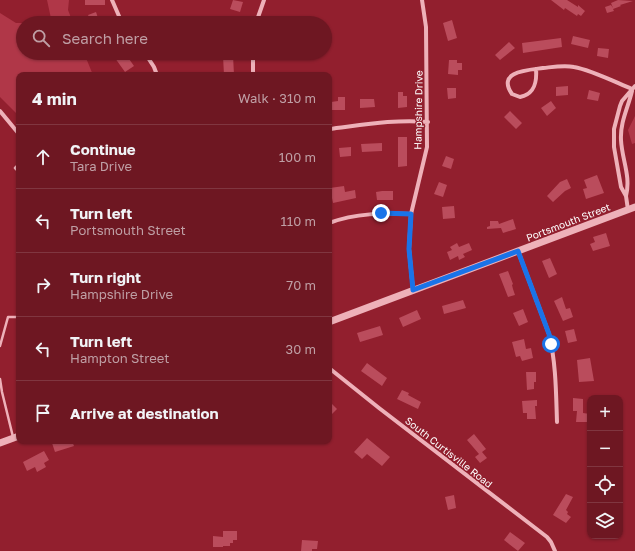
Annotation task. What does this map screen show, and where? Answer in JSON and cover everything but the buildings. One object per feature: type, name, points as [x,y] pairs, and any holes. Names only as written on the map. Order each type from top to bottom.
[{"type":"street","points":[[112,0],[119,16]]},
{"type":"street","points":[[258,16],[264,0]]},
{"type":"street","name":"Hampshire Drive","points":[[413,290],[409,249],[411,214],[427,147],[428,122],[426,27],[422,0]]},
{"type":"street","points":[[150,60],[156,72]]},
{"type":"street","points":[[253,60],[253,72]]},
{"type":"street","points":[[536,69],[536,84],[532,91],[520,97],[512,94],[508,86],[508,82],[512,74],[520,71],[536,69],[560,66],[575,67],[634,87]]},
{"type":"street","points":[[626,196],[629,185],[621,130],[634,87]]},
{"type":"street","points":[[632,209],[620,187],[614,147],[614,136],[615,123],[622,101],[634,87]]},
{"type":"street","points":[[0,111],[16,130]]},
{"type":"street","points":[[332,129],[371,123],[410,120],[428,122]]},
{"type":"street","name":"Portsmouth Street","points":[[332,321],[632,209]]},
{"type":"street","points":[[332,222],[356,215],[381,213],[411,214]]},
{"type":"street","points":[[518,251],[549,334],[554,367],[557,422]]},
{"type":"street","name":"South Curtisville Road","points":[[332,370],[385,413],[547,537],[555,551]]},
{"type":"street","points":[[0,443],[16,437]]},
{"type":"lane","points":[[0,346],[8,317],[16,317]]},
{"type":"lane","points":[[0,379],[2,392],[16,437]]},
{"type":"shaded area","points":[[47,0],[69,0],[68,10],[70,16],[50,16]]},
{"type":"shaded area","points":[[0,13],[16,23],[16,60],[87,60],[92,72],[16,72],[16,113],[0,97]]},
{"type":"shaded area","points":[[635,116],[635,143],[632,144],[628,130]]},
{"type":"route","points":[[381,213],[411,214],[409,249],[413,290],[518,251],[549,334],[551,344]]}]
